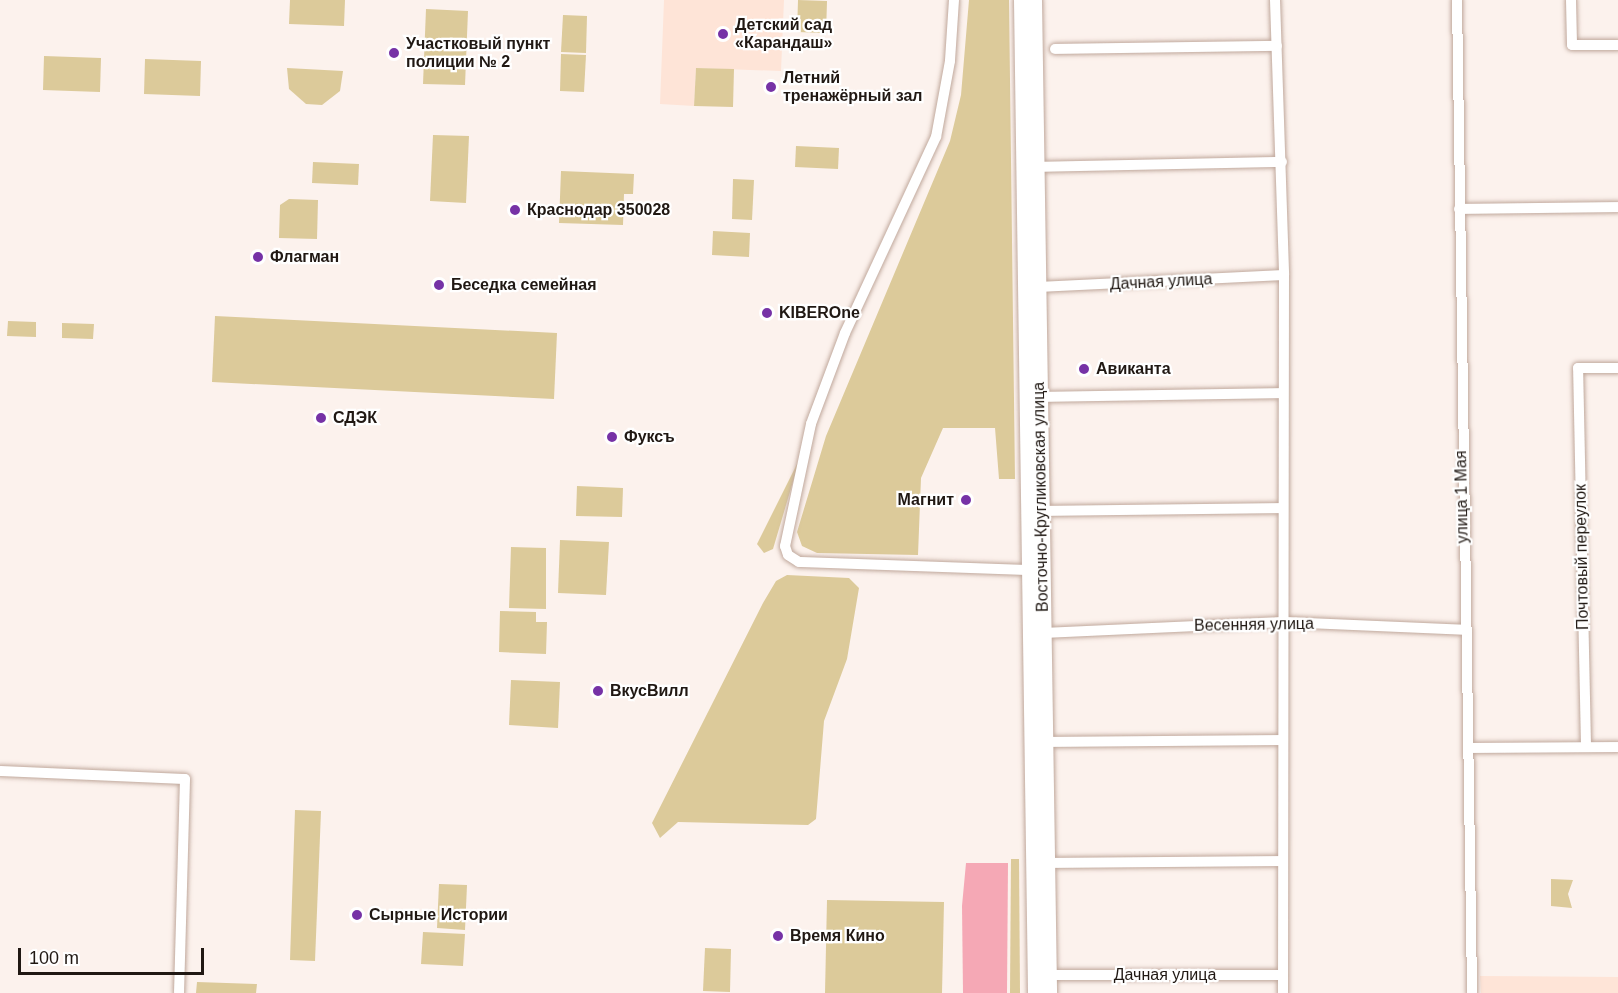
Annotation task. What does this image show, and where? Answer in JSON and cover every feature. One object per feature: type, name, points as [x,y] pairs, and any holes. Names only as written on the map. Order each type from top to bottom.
[{"type":"main road","name":"Восточно-Кругликовская улица","points":[[1022,0],[1035,993]]},
{"type":"main road","name":"Восточно-Кругликовская улица","points":[[1034,0],[1049,993]]},
{"type":"street","points":[[954,0],[950,61],[936,137],[845,333],[811,424],[784,546],[788,555],[799,562],[1029,570]]},
{"type":"street","points":[[1275,0],[1284,275],[1282,508],[1284,622],[1280,740],[1283,993]]},
{"type":"street","name":"улица 1 Мая","points":[[1456,0],[1464,630],[1470,748],[1472,993]]},
{"type":"street","points":[[1571,0],[1572,45],[1618,45]]},
{"type":"street","points":[[1055,49],[1277,46]]},
{"type":"street","points":[[1036,167],[1282,162]]},
{"type":"street","points":[[1459,209],[1618,207]]},
{"type":"street","name":"Дачная улица","points":[[1038,287],[1284,275]]},
{"type":"street","name":"Почтовый переулок","points":[[1586,746],[1578,368],[1618,368]]},
{"type":"street","points":[[1040,397],[1283,393]]},
{"type":"street","points":[[1041,511],[1282,508]]},
{"type":"street","name":"Весенняя улица","points":[[1043,633],[1284,622],[1464,630]]},
{"type":"street","points":[[1046,742],[1280,740]]},
{"type":"street","points":[[1470,748],[1618,747]]},
{"type":"street","points":[[0,771],[185,779],[179,993]]},
{"type":"street","points":[[1047,863],[1281,861]]},
{"type":"street","name":"Дачная улица","points":[[1048,975],[1282,975]]},
{"type":"shaded area","points":[[290,0],[345,0],[344,26],[289,24]]},
{"type":"shaded area","name":"Детский сад «Карандаш»","points":[[664,0],[784,0],[781,71],[696,68],[694,106],[660,104]]},
{"type":"shaded area","points":[[798,0],[827,1],[826,33],[797,32]]},
{"type":"shaded area","points":[[969,0],[1009,0],[1015,479],[999,479],[995,428],[943,428],[921,478],[918,555],[817,553],[802,546],[797,532],[826,436],[950,141],[961,95]]},
{"type":"shaded area","points":[[426,9],[468,11],[465,85],[423,84]]},
{"type":"shaded area","points":[[563,15],[587,16],[586,53],[561,52]]},
{"type":"shaded area","points":[[561,54],[586,55],[584,92],[560,91]]},
{"type":"shaded area","points":[[44,56],[101,58],[100,92],[43,90]]},
{"type":"shaded area","points":[[145,59],[201,61],[200,96],[144,94]]},
{"type":"shaded area","points":[[287,68],[343,71],[340,91],[322,105],[306,104],[289,89]]},
{"type":"shaded area","points":[[696,68],[734,69],[733,107],[694,106]]},
{"type":"shaded area","points":[[433,135],[469,136],[466,203],[430,201]]},
{"type":"shaded area","points":[[796,146],[839,148],[838,169],[795,167]]},
{"type":"shaded area","points":[[313,162],[359,164],[358,185],[312,183]]},
{"type":"shaded area","points":[[561,171],[634,174],[633,194],[624,194],[623,225],[559,223]]},
{"type":"shaded area","points":[[733,179],[754,180],[752,220],[732,219]]},
{"type":"shaded area","points":[[289,199],[318,200],[317,239],[279,238],[280,205]]},
{"type":"shaded area","points":[[713,231],[750,233],[749,257],[712,255]]},
{"type":"shaded area","points":[[215,316],[557,333],[554,399],[212,382]]},
{"type":"shaded area","points":[[8,321],[36,322],[36,337],[7,336]]},
{"type":"shaded area","points":[[62,323],[94,324],[93,339],[62,338]]},
{"type":"shaded area","points":[[800,458],[773,549],[764,553],[757,544]]},
{"type":"shaded area","points":[[577,486],[623,488],[622,517],[576,516]]},
{"type":"shaded area","points":[[560,540],[609,542],[606,595],[558,593]]},
{"type":"shaded area","points":[[511,547],[546,548],[546,609],[509,608]]},
{"type":"shaded area","points":[[787,575],[849,578],[859,588],[847,659],[824,721],[816,819],[808,825],[678,822],[660,838],[652,823],[763,603],[776,581]]},
{"type":"shaded area","points":[[500,611],[536,612],[536,622],[547,622],[546,654],[499,652]]},
{"type":"shaded area","points":[[511,680],[560,682],[558,728],[509,725]]},
{"type":"shaded area","points":[[295,810],[321,811],[315,961],[290,960]]},
{"type":"shaded area","points":[[1011,859],[1019,859],[1020,993],[1010,993]]},
{"type":"shaded area","points":[[966,863],[1008,863],[1007,993],[963,993],[962,906]]},
{"type":"shaded area","points":[[1551,879],[1573,880],[1568,894],[1572,908],[1551,906]]},
{"type":"shaded area","points":[[439,884],[467,885],[465,930],[437,928]]},
{"type":"shaded area","points":[[827,900],[944,902],[942,993],[825,993]]},
{"type":"shaded area","points":[[423,932],[465,934],[463,966],[421,964]]},
{"type":"shaded area","points":[[705,948],[731,949],[730,992],[703,991]]},
{"type":"shaded area","points":[[1480,976],[1618,977],[1618,993],[1481,993]]},
{"type":"shaded area","points":[[197,982],[257,984],[256,993],[196,993]]},
{"type":"place","name":"Детский сад «Карандаш»","points":[[723,34]]},
{"type":"place","name":"Участковый пункт полиции № 2","points":[[394,53]]},
{"type":"place","name":"Летний тренажёрный зал","points":[[771,87]]},
{"type":"place","name":"Краснодар 350028","points":[[515,210]]},
{"type":"place","name":"Флагман","points":[[258,257]]},
{"type":"place","name":"Беседка семейная","points":[[439,285]]},
{"type":"place","name":"KIBEROne","points":[[767,313]]},
{"type":"place","name":"Авиканта","points":[[1084,369]]},
{"type":"place","name":"СДЭК","points":[[321,418]]},
{"type":"place","name":"Фуксъ","points":[[612,437]]},
{"type":"place","name":"Магнит","points":[[966,500]]},
{"type":"place","name":"ВкусВилл","points":[[598,691]]},
{"type":"place","name":"Сырные Истории","points":[[357,915]]},
{"type":"place","name":"Время Кино","points":[[778,936]]}]
